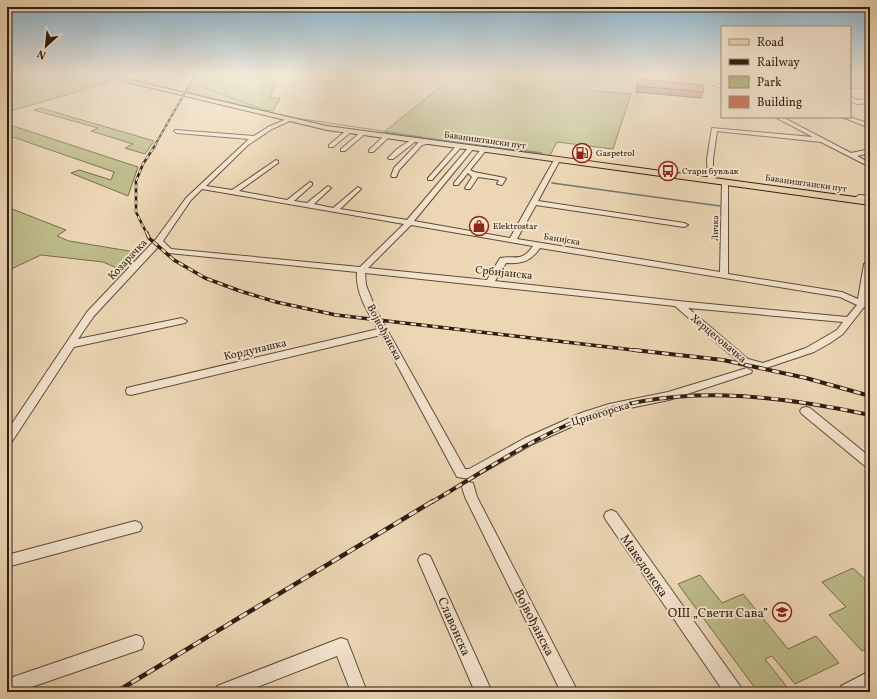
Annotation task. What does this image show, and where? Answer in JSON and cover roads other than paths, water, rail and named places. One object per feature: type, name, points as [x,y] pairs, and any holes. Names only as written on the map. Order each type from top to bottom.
[{"type":"main road","name":"Баваништански пут","points":[[236,108],[289,120],[349,131],[870,202]]},
{"type":"street","points":[[780,118],[870,165]]},
{"type":"street","points":[[848,118],[870,126]]},
{"type":"street","name":"Козарачка","points":[[7,440],[90,314],[159,241],[188,199],[246,144],[270,128],[289,120]]},
{"type":"street","points":[[710,180],[710,159],[714,129],[821,140]]},
{"type":"street","points":[[177,131],[255,138]]},
{"type":"street","points":[[331,146],[349,131]]},
{"type":"street","points":[[343,150],[363,133]]},
{"type":"street","points":[[371,151],[388,136]]},
{"type":"street","points":[[391,158],[396,152],[406,147],[414,140]]},
{"type":"street","points":[[394,176],[396,169],[420,144],[430,142]]},
{"type":"street","points":[[430,179],[459,146]]},
{"type":"street","points":[[361,271],[409,223],[471,148]]},
{"type":"street","points":[[456,184],[470,172],[484,149]]},
{"type":"street","points":[[850,155],[870,151]]},
{"type":"street","points":[[512,241],[557,160]]},
{"type":"street","points":[[234,192],[276,162]]},
{"type":"street","points":[[470,172],[501,182]]},
{"type":"street","points":[[468,188],[476,177],[470,172]]},
{"type":"street","name":"Личка","points":[[724,275],[725,182]]},
{"type":"street","points":[[288,202],[310,184]]},
{"type":"street","name":"Банијска","points":[[201,187],[512,241],[842,295],[866,304]]},
{"type":"street","points":[[308,205],[328,188]]},
{"type":"street","points":[[335,210],[358,189]]},
{"type":"street","points":[[859,200],[859,197],[870,198]]},
{"type":"street","points":[[533,202],[684,225]]},
{"type":"street","name":"Србијанска","points":[[159,241],[169,251],[490,283],[678,304],[849,320]]},
{"type":"street","points":[[490,283],[502,260],[521,261],[530,257],[538,245]]},
{"type":"street","points":[[849,320],[866,304],[868,264]]},
{"type":"street","name":"Војвођанска","points":[[361,271],[359,278],[376,319],[384,331],[464,480],[570,692]]},
{"type":"street","name":"Херцеговачка","points":[[678,304],[745,362],[763,366],[795,356],[827,341],[840,332],[849,320]]},
{"type":"street","points":[[71,344],[182,321]]},
{"type":"street","name":"Кордунашка","points":[[131,391],[384,331]]},
{"type":"street","name":"Црногорска","points":[[464,480],[471,474],[529,440],[585,416],[609,408],[664,397],[747,371]]},
{"type":"street","points":[[806,411],[870,464]]},
{"type":"street","name":"Македонска","points":[[611,516],[734,692]]},
{"type":"street","points":[[7,561],[135,527]]},
{"type":"street","name":"Славонска","points":[[425,560],[484,692]]},
{"type":"street","points":[[7,687],[136,642]]},
{"type":"street","points":[[223,692],[341,646],[359,692]]},
{"type":"street","points":[[847,692],[868,683]]},
{"type":"waterway","points":[[259,108],[265,112],[291,117]]},
{"type":"waterway","points":[[296,118],[422,137]]},
{"type":"waterway","points":[[428,138],[479,145]]},
{"type":"waterway","points":[[472,144],[542,153]]},
{"type":"waterway","points":[[552,183],[720,206]]},
{"type":"railway","points":[[155,145],[176,108]]},
{"type":"railway","points":[[147,234],[136,212],[136,181],[143,164],[156,144]]},
{"type":"railway","points":[[147,233],[149,238],[174,260],[205,278],[276,302],[336,315],[642,351]]},
{"type":"railway","points":[[634,350],[723,360],[806,378],[870,396]]},
{"type":"railway","points":[[432,502],[506,457],[544,436],[583,418],[617,407],[653,400],[689,396],[725,396],[799,402],[870,415]]},
{"type":"railway","points":[[116,692],[433,501]]},
{"type":"place","name":"Gaspetrol","points":[[582,153]]},
{"type":"place","name":"Стари бувљак","points":[[668,171]]},
{"type":"place","name":"Elektrostar","points":[[479,226]]},
{"type":"place","name":"ОШ „Свети Сава”","points":[[782,612]]}]
